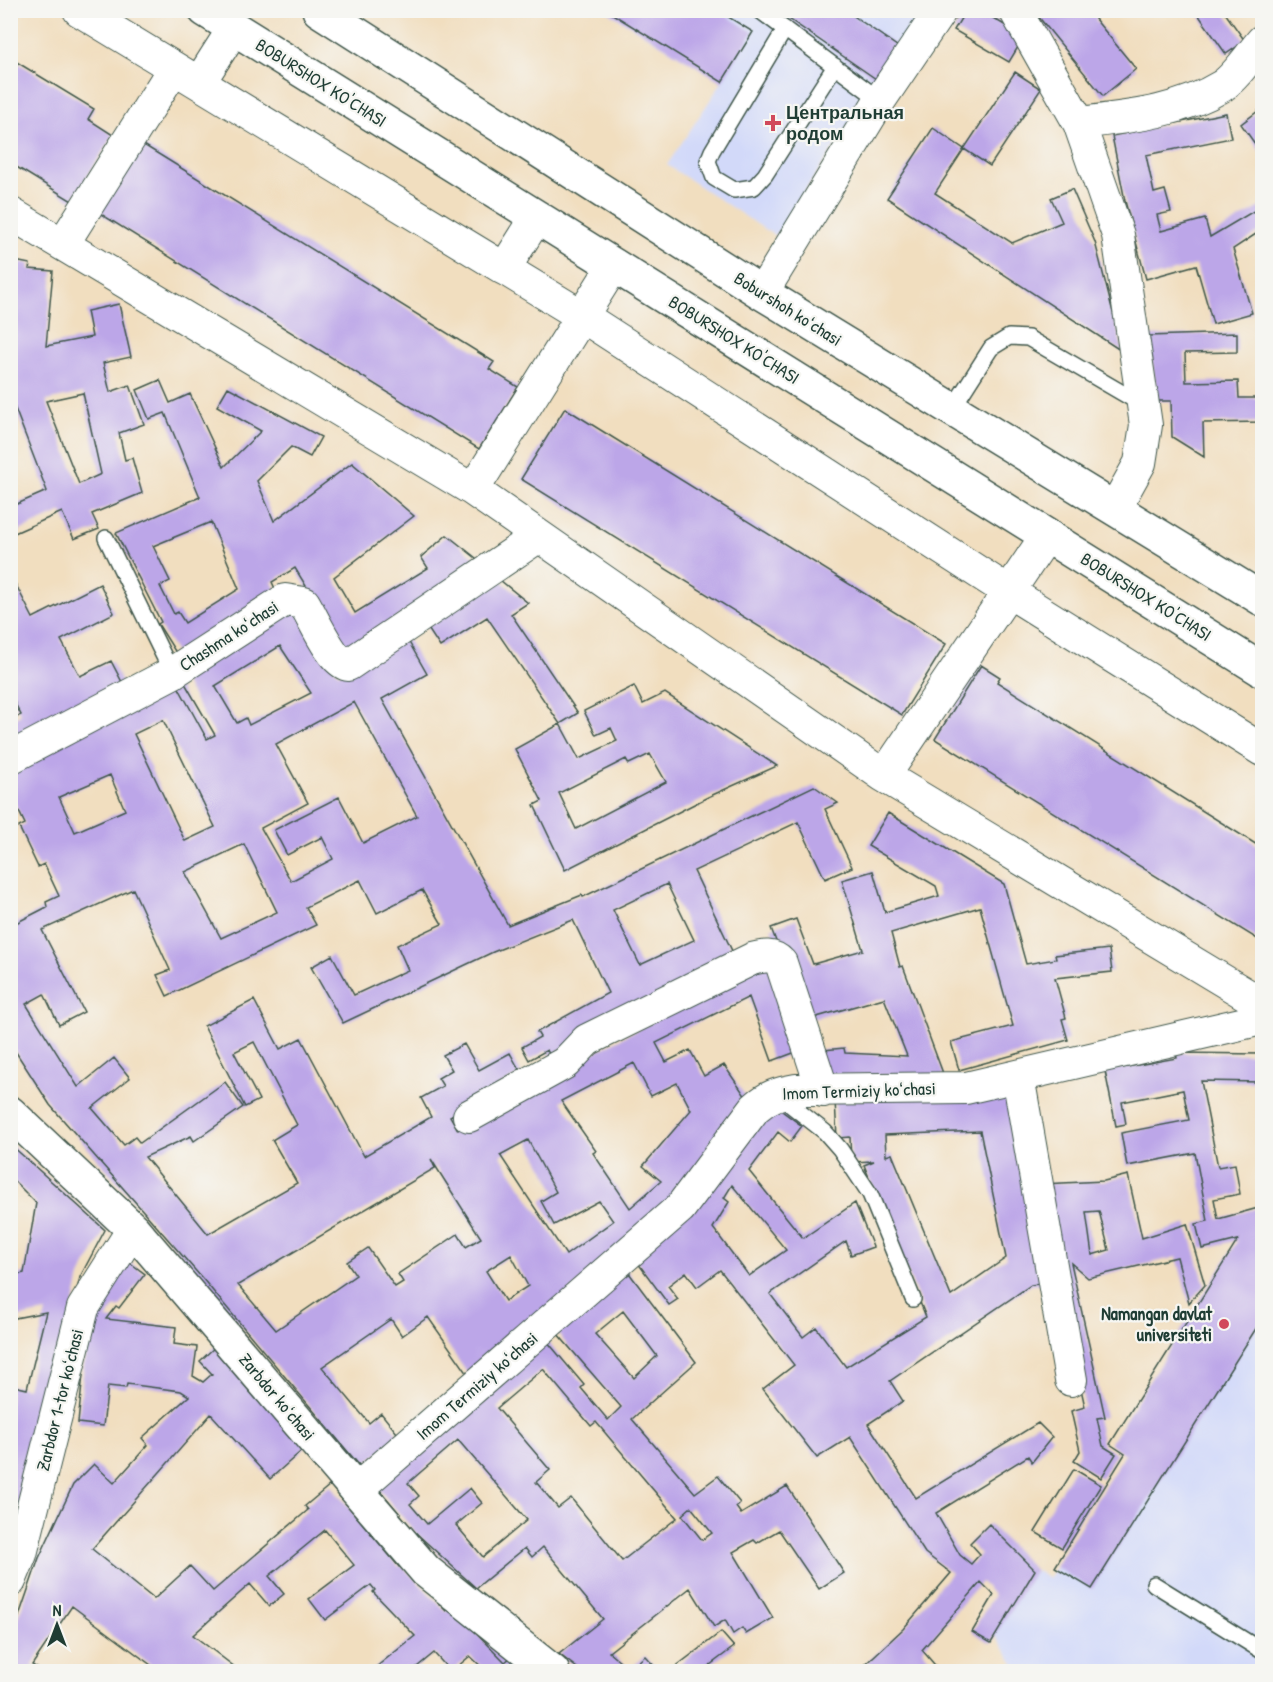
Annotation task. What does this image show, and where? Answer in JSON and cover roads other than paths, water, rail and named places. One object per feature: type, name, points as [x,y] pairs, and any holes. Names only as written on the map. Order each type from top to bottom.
[{"type":"main road","name":"BOBURSHOX KO'CHASI","points":[[205,10],[1263,670]]},
{"type":"main road","name":"Boburshoh koʻchasi","points":[[318,10],[762,293],[1263,599]]},
{"type":"main road","name":"Zarbdor koʻchasi","points":[[10,1113],[133,1229],[426,1571],[553,1671]]},
{"type":"street","points":[[79,10],[582,316],[1009,592],[1263,750]]},
{"type":"street","points":[[762,293],[880,100],[941,10]]},
{"type":"street","points":[[1015,10],[1079,123],[1118,235],[1146,425],[1140,463],[1115,508]]},
{"type":"street","points":[[63,243],[186,76],[234,28]]},
{"type":"street","points":[[1079,123],[1158,113],[1224,85],[1263,41]]},
{"type":"street","points":[[10,213],[473,490],[884,776],[1263,1004]]},
{"type":"street","points":[[504,269],[537,217]]},
{"type":"street","points":[[473,490],[614,265]]},
{"type":"street","points":[[884,776],[1047,535]]},
{"type":"street","name":"Chashma koʻchasi","points":[[10,758],[172,673],[285,600],[292,599],[304,603],[334,655],[341,664],[348,665],[539,536]]},
{"type":"street","points":[[469,1116],[565,1063],[587,1040],[752,959],[771,956],[781,963],[823,1091]]},
{"type":"street","name":"Imom Termiziy koʻchasi","points":[[356,1490],[680,1208],[754,1108],[775,1093],[966,1088],[1263,1019]]},
{"type":"street","points":[[1018,1076],[1071,1380]]},
{"type":"street","name":"Zarbdor 1-tor koʻchasi","points":[[10,1581],[21,1554],[83,1308],[133,1229]]},
{"type":"lane","points":[[759,10],[880,100]]},
{"type":"lane","points":[[785,29],[712,151],[708,161],[714,178],[734,190],[754,187],[765,175],[835,66]]},
{"type":"lane","points":[[952,409],[991,348],[1009,337],[1028,338],[1143,405]]},
{"type":"lane","points":[[106,538],[172,673]]},
{"type":"lane","points":[[775,1093],[825,1132],[840,1149],[870,1194],[913,1299]]},
{"type":"lane","points":[[1154,1584],[1263,1652]]},
{"type":"place","name":"Центральная родом","points":[[773,123]]},
{"type":"place","name":"Namangan davlat universiteti","points":[[1224,1324]]}]
